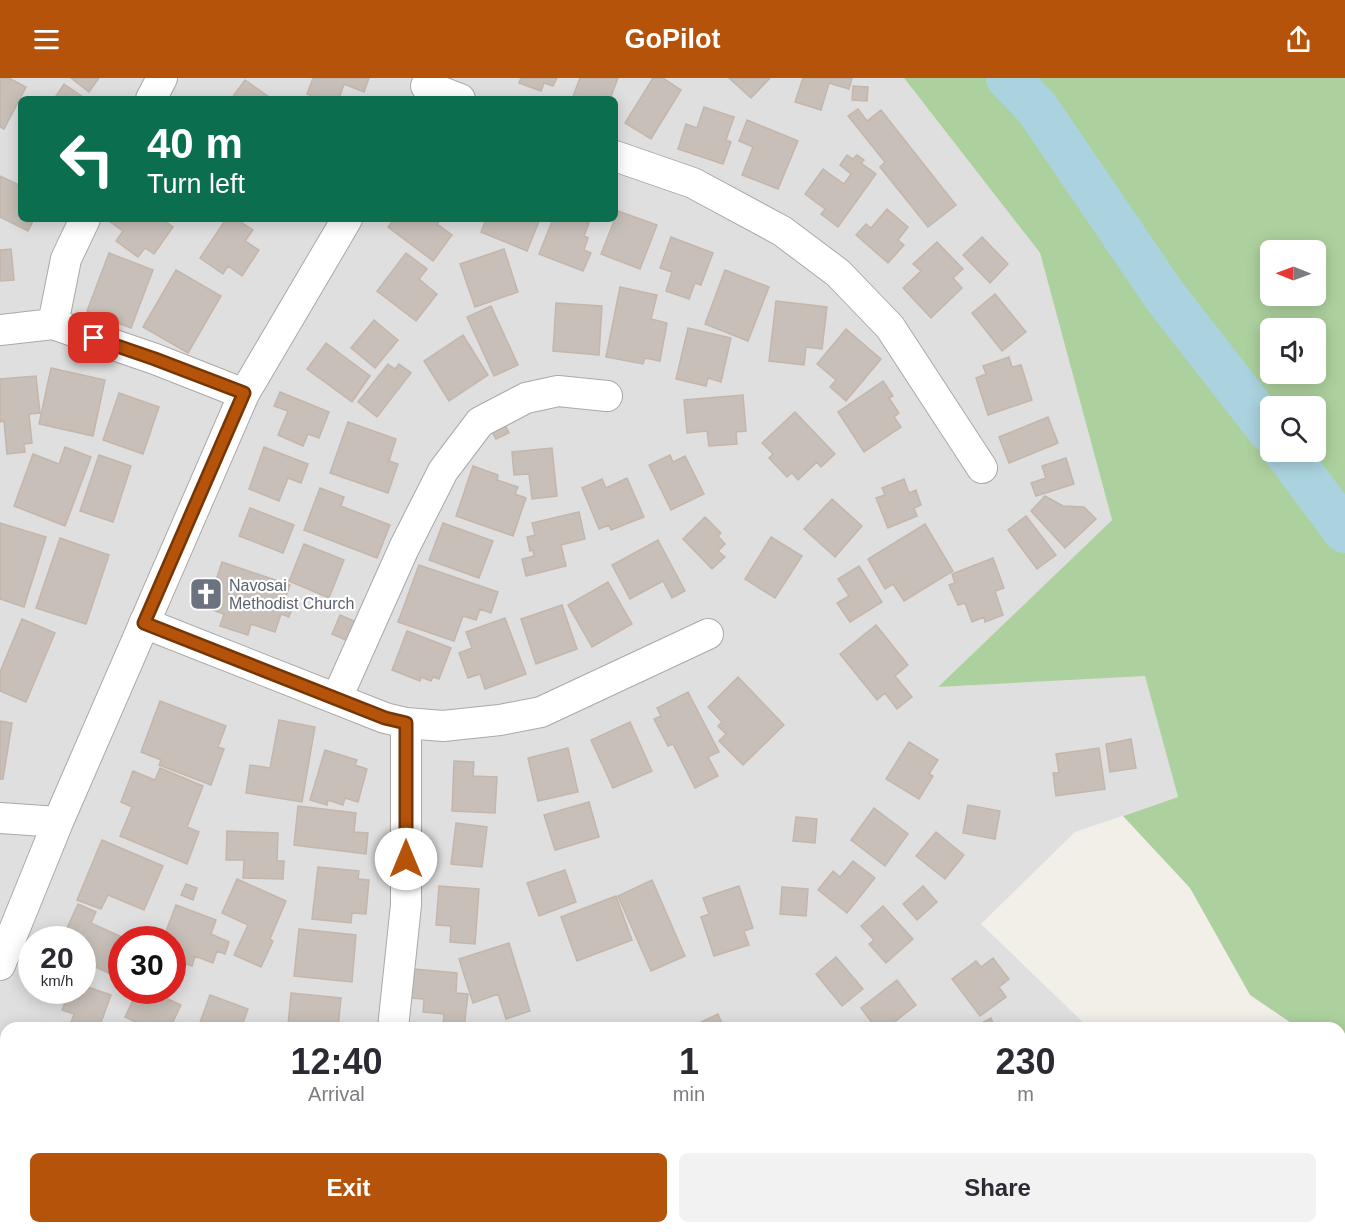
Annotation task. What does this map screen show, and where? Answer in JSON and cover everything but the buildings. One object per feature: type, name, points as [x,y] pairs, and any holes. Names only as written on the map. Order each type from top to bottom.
[{"type":"street","points":[[153,96],[162,78]]},
{"type":"street","points":[[424,88],[450,96]]},
{"type":"street","points":[[618,157],[693,183],[782,231],[838,273],[890,327],[982,468]]},
{"type":"street","points":[[53,324],[66,259],[84,222]]},
{"type":"street","points":[[0,965],[58,822],[244,393],[345,222]]},
{"type":"street","points":[[0,330],[53,324],[244,393]]},
{"type":"street","points":[[337,698],[404,548],[443,471],[480,422],[526,398],[558,391],[607,396]]},
{"type":"street","points":[[144,623],[385,718],[406,723],[443,726],[500,720],[541,712],[708,634]]},
{"type":"street","points":[[394,1022],[406,905],[406,723]]},
{"type":"street","points":[[0,818],[58,822]]},
{"type":"shaded area","points":[[0,78],[904,78],[1040,253],[1112,520],[938,687],[1145,675],[1178,797],[1075,832],[981,924],[1083,1022],[0,1022]]},
{"type":"green space","points":[[904,78],[1345,78],[1345,1022],[1290,1022],[1250,995],[1190,888],[1123,816],[1178,797],[1145,676],[938,687],[1112,520],[1040,253]]},
{"type":"waterway","points":[[1008,78],[1037,108],[1164,295],[1260,418]]},
{"type":"waterway","points":[[1293,462],[1345,531]]},
{"type":"place","name":"Navosai Methodist Church","points":[[206,594]]},
{"type":"route","points":[[94,338],[244,393],[144,623],[385,718],[406,723],[406,859]]}]
